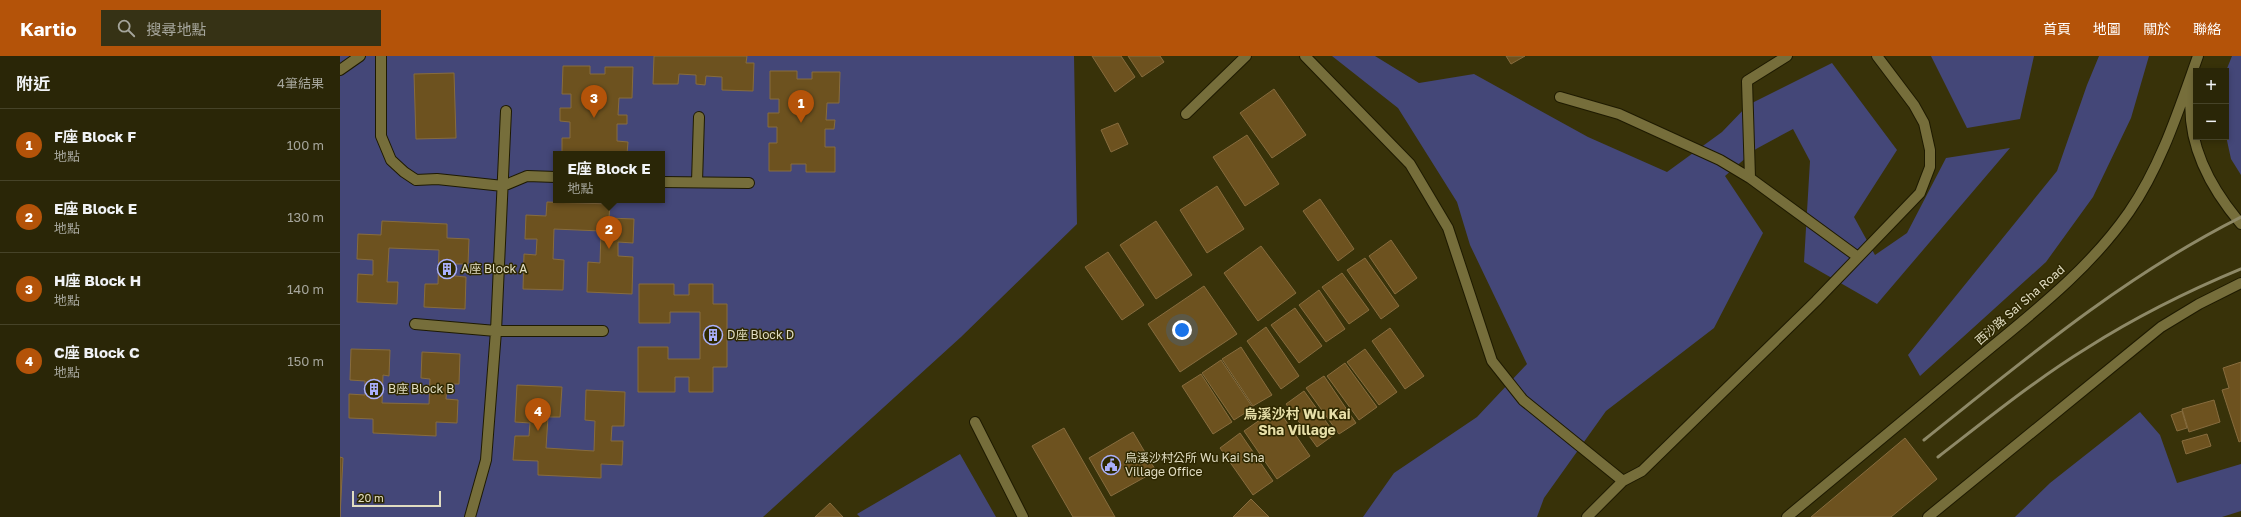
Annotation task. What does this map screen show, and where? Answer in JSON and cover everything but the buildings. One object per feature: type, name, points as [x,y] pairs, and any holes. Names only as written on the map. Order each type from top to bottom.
[{"type":"street","points":[[340,70],[360,56]]},
{"type":"street","points":[[381,56],[382,136],[392,160],[404,172],[416,180],[437,179],[503,186],[527,176],[553,177]]},
{"type":"street","points":[[1186,114],[1246,56]]},
{"type":"street","points":[[1305,56],[1410,164],[1448,228],[1492,361],[1523,400],[1623,481]]},
{"type":"street","points":[[1750,178],[1747,81],[1787,56]]},
{"type":"street","points":[[1587,517],[1623,481],[1642,471],[1816,301],[1920,193],[1930,167],[1930,150],[1924,123],[1914,105],[1877,56]]},
{"type":"street","points":[[2198,56],[2192,86],[2191,114],[2196,145],[2206,174],[2222,202],[2241,224]]},
{"type":"street","name":"西沙路 Sai Sha Road","points":[[1787,517],[2054,296],[2098,252],[2130,212],[2151,173],[2173,123],[2198,56]]},
{"type":"street","points":[[1560,97],[1619,114],[1720,160],[1750,178],[1858,257]]},
{"type":"street","points":[[470,517],[486,460],[496,331],[506,111]]},
{"type":"street","points":[[697,182],[699,117]]},
{"type":"street","points":[[665,182],[749,183]]},
{"type":"street","points":[[1928,517],[2161,327],[2199,304],[2241,283]]},
{"type":"street","points":[[415,324],[496,331],[603,331]]},
{"type":"street","points":[[975,422],[1023,517]]},
{"type":"shaded area","points":[[340,56],[1074,56],[1077,224],[961,337],[763,517],[340,517]]},
{"type":"shaded area","points":[[1332,56],[1375,56],[1419,83],[1474,74],[1588,137],[1667,172],[1722,132],[1748,105],[1832,63],[1897,150],[1854,217],[1875,255],[1907,233],[1946,158],[2010,148],[1877,304],[1804,262],[1810,161],[1793,129],[1756,149],[1725,176],[1763,233],[1714,328],[1606,411],[1544,498],[1537,517],[1363,517],[1394,473],[1477,417],[1527,364],[1470,245],[1457,202],[1398,108]]},
{"type":"shaded area","points":[[1931,56],[2034,56],[2020,119],[1967,128]]},
{"type":"shaded area","points":[[2099,56],[2149,56],[2131,118],[2093,197],[2046,262],[1920,376],[1908,355],[2057,171],[2087,85]]},
{"type":"shaded area","points":[[2232,56],[2241,56],[2241,175],[2231,159],[2227,140],[2229,140],[2229,68],[2227,68]]},
{"type":"shaded area","points":[[2140,412],[2160,435],[2177,483],[2241,464],[2241,511],[2222,517],[2015,517],[2050,483]]},
{"type":"shaded area","points":[[960,454],[996,517],[860,517],[857,514]]},
{"type":"railway","points":[[1924,440],[2076,320],[2156,265],[2241,217]]},
{"type":"railway","points":[[1938,457],[1993,414],[2087,348],[2162,305],[2241,269]]},
{"type":"place","name":"H座 Block H","points":[[594,118]]},
{"type":"place","name":"F座 Block F","points":[[801,123]]},
{"type":"place","name":"E座 Block E","points":[[609,249]]},
{"type":"place","name":"A座 Block A","points":[[447,269]]},
{"type":"place","name":"D座 Block D","points":[[713,335]]},
{"type":"place","name":"B座 Block B","points":[[374,389]]},
{"type":"place","name":"C座 Block C","points":[[538,431]]},
{"type":"place","name":"烏溪沙村公所 Wu Kai Sha Village Office","points":[[1111,465]]},
{"type":"district","name":"烏溪沙村 Wu Kai Sha Village","points":[[1297,422]]}]
